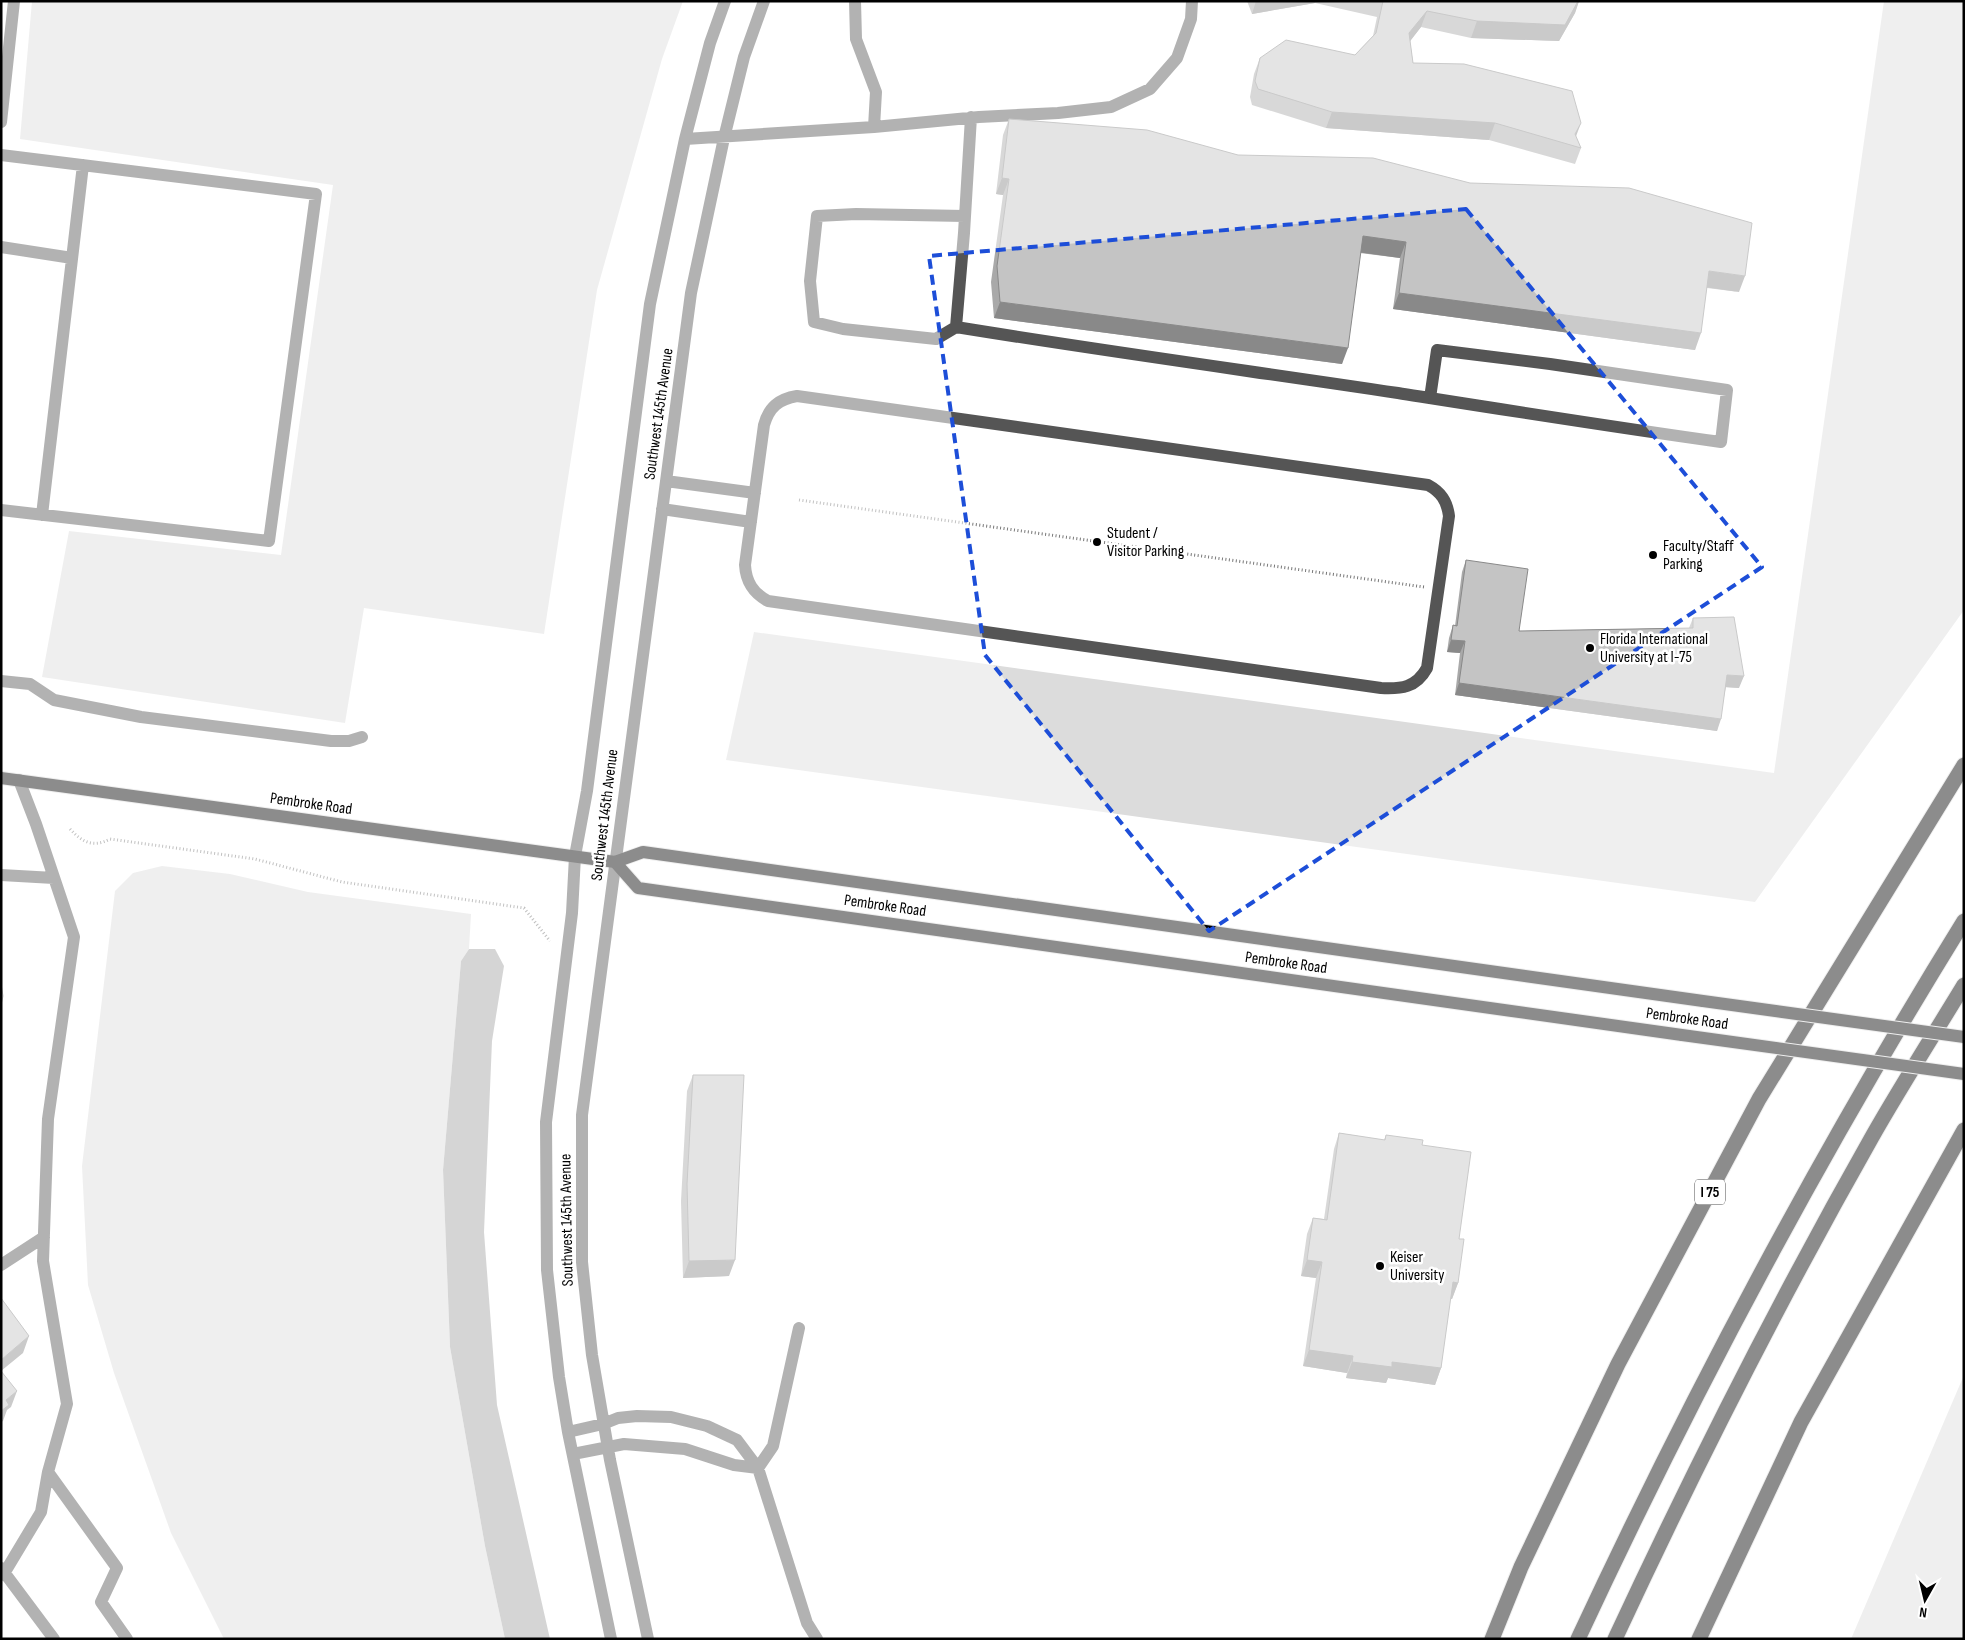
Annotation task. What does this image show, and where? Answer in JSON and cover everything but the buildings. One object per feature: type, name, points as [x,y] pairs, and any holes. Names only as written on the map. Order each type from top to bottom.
[{"type":"highway","name":"I 75","points":[[1492,1639],[1521,1567],[1618,1364],[1755,1107],[1964,765]]},
{"type":"highway","points":[[1578,1639],[1623,1542],[1760,1272],[1842,1124],[1964,920]]},
{"type":"highway","points":[[1615,1639],[1713,1434],[1791,1287],[1872,1137],[1964,985]]},
{"type":"highway","points":[[1699,1639],[1801,1422],[1964,1130]]},
{"type":"main road","name":"Pembroke Road","points":[[1,778],[616,862],[643,852],[1964,1037]]},
{"type":"main road","name":"Pembroke Road","points":[[616,862],[638,888],[1964,1074]]},
{"type":"street","points":[[1,122],[14,1]]},
{"type":"street","name":"Southwest 145th Avenue","points":[[611,1639],[568,1432],[559,1377],[547,1270],[546,1122],[572,913],[575,856],[586,797],[650,304],[684,139],[710,43],[725,1]]},
{"type":"street","name":"Southwest 145th Avenue","points":[[648,1639],[607,1446],[592,1355],[582,1262],[582,1115],[691,293],[724,138],[744,57],[764,1]]},
{"type":"street","points":[[855,1],[856,40],[876,92],[874,127]]},
{"type":"street","points":[[684,139],[724,138],[971,118],[1058,113],[1111,106],[1150,89],[1177,58],[1190,19],[1192,1]]},
{"type":"street","points":[[956,327],[971,118]]},
{"type":"street","points":[[1,154],[316,194],[269,541],[1,510]]},
{"type":"street","points":[[42,515],[83,165]]},
{"type":"street","points":[[965,216],[856,214],[818,216],[810,281],[814,322],[843,329],[936,339],[956,327],[1135,356],[1721,442],[1727,390],[1550,364],[1437,350],[1430,398]]},
{"type":"street","points":[[1,247],[72,258]]},
{"type":"street","points":[[797,396],[1428,484],[1443,496],[1447,504],[1449,516],[1429,659],[1423,675],[1408,687],[1394,688],[1381,688],[768,601],[755,592],[746,577],[745,565],[751,522],[766,417],[778,402],[797,396]]},
{"type":"street","points":[[666,481],[755,493]]},
{"type":"street","points":[[662,509],[751,522]]},
{"type":"street","points":[[1,681],[30,684],[54,700],[141,717],[331,741],[349,742],[362,737]]},
{"type":"street","points":[[19,780],[74,937],[48,1119],[43,1261],[67,1404],[48,1472],[40,1512],[3,1572],[54,1639]]},
{"type":"street","points":[[1,875],[54,878]]},
{"type":"street","points":[[1,1265],[44,1237]]},
{"type":"street","points":[[758,1468],[773,1446],[799,1328]]},
{"type":"street","points":[[568,1432],[603,1424],[618,1418],[637,1416],[671,1417],[707,1426],[737,1440],[758,1468],[807,1623],[817,1639]]},
{"type":"street","points":[[573,1454],[624,1444],[685,1449],[734,1465],[758,1468]]},
{"type":"street","points":[[48,1472],[117,1568],[101,1602],[127,1639]]},
{"type":"path","points":[[799,500],[1439,590]]},
{"type":"path","points":[[70,829],[80,840],[100,844],[110,839],[255,859],[342,882],[524,908],[550,942]]},
{"type":"highlighted area","points":[[1466,209],[1762,567],[1209,931],[985,655],[929,256]]},
{"type":"shaded area","points":[[32,1],[683,1],[662,59],[597,290],[544,634],[364,608],[345,723],[42,677],[69,531],[281,555],[333,185],[20,139]]},
{"type":"shaded area","points":[[1884,1],[1964,1],[1964,610],[1755,902],[726,760],[754,632],[1774,773]]},
{"type":"shaded area","points":[[162,866],[230,874],[308,892],[471,914],[469,949],[461,961],[443,1170],[450,1347],[485,1546],[505,1639],[224,1639],[171,1533],[114,1373],[88,1285],[82,1166],[115,891],[133,873]]},
{"type":"shaded area","points":[[469,949],[495,949],[504,966],[492,1041],[484,1232],[497,1405],[550,1639],[505,1639],[485,1546],[450,1347],[443,1170],[461,961]]},
{"type":"shaded area","points":[[1964,1375],[1964,1639],[1851,1639]]},
{"type":"place","name":"Student / Visitor Parking","points":[[1097,542]]},
{"type":"place","name":"Faculty/Staff Parking","points":[[1653,555]]},
{"type":"place","name":"Florida International University at I-75","points":[[1590,648]]},
{"type":"place","name":"Keiser University","points":[[1380,1266]]}]
